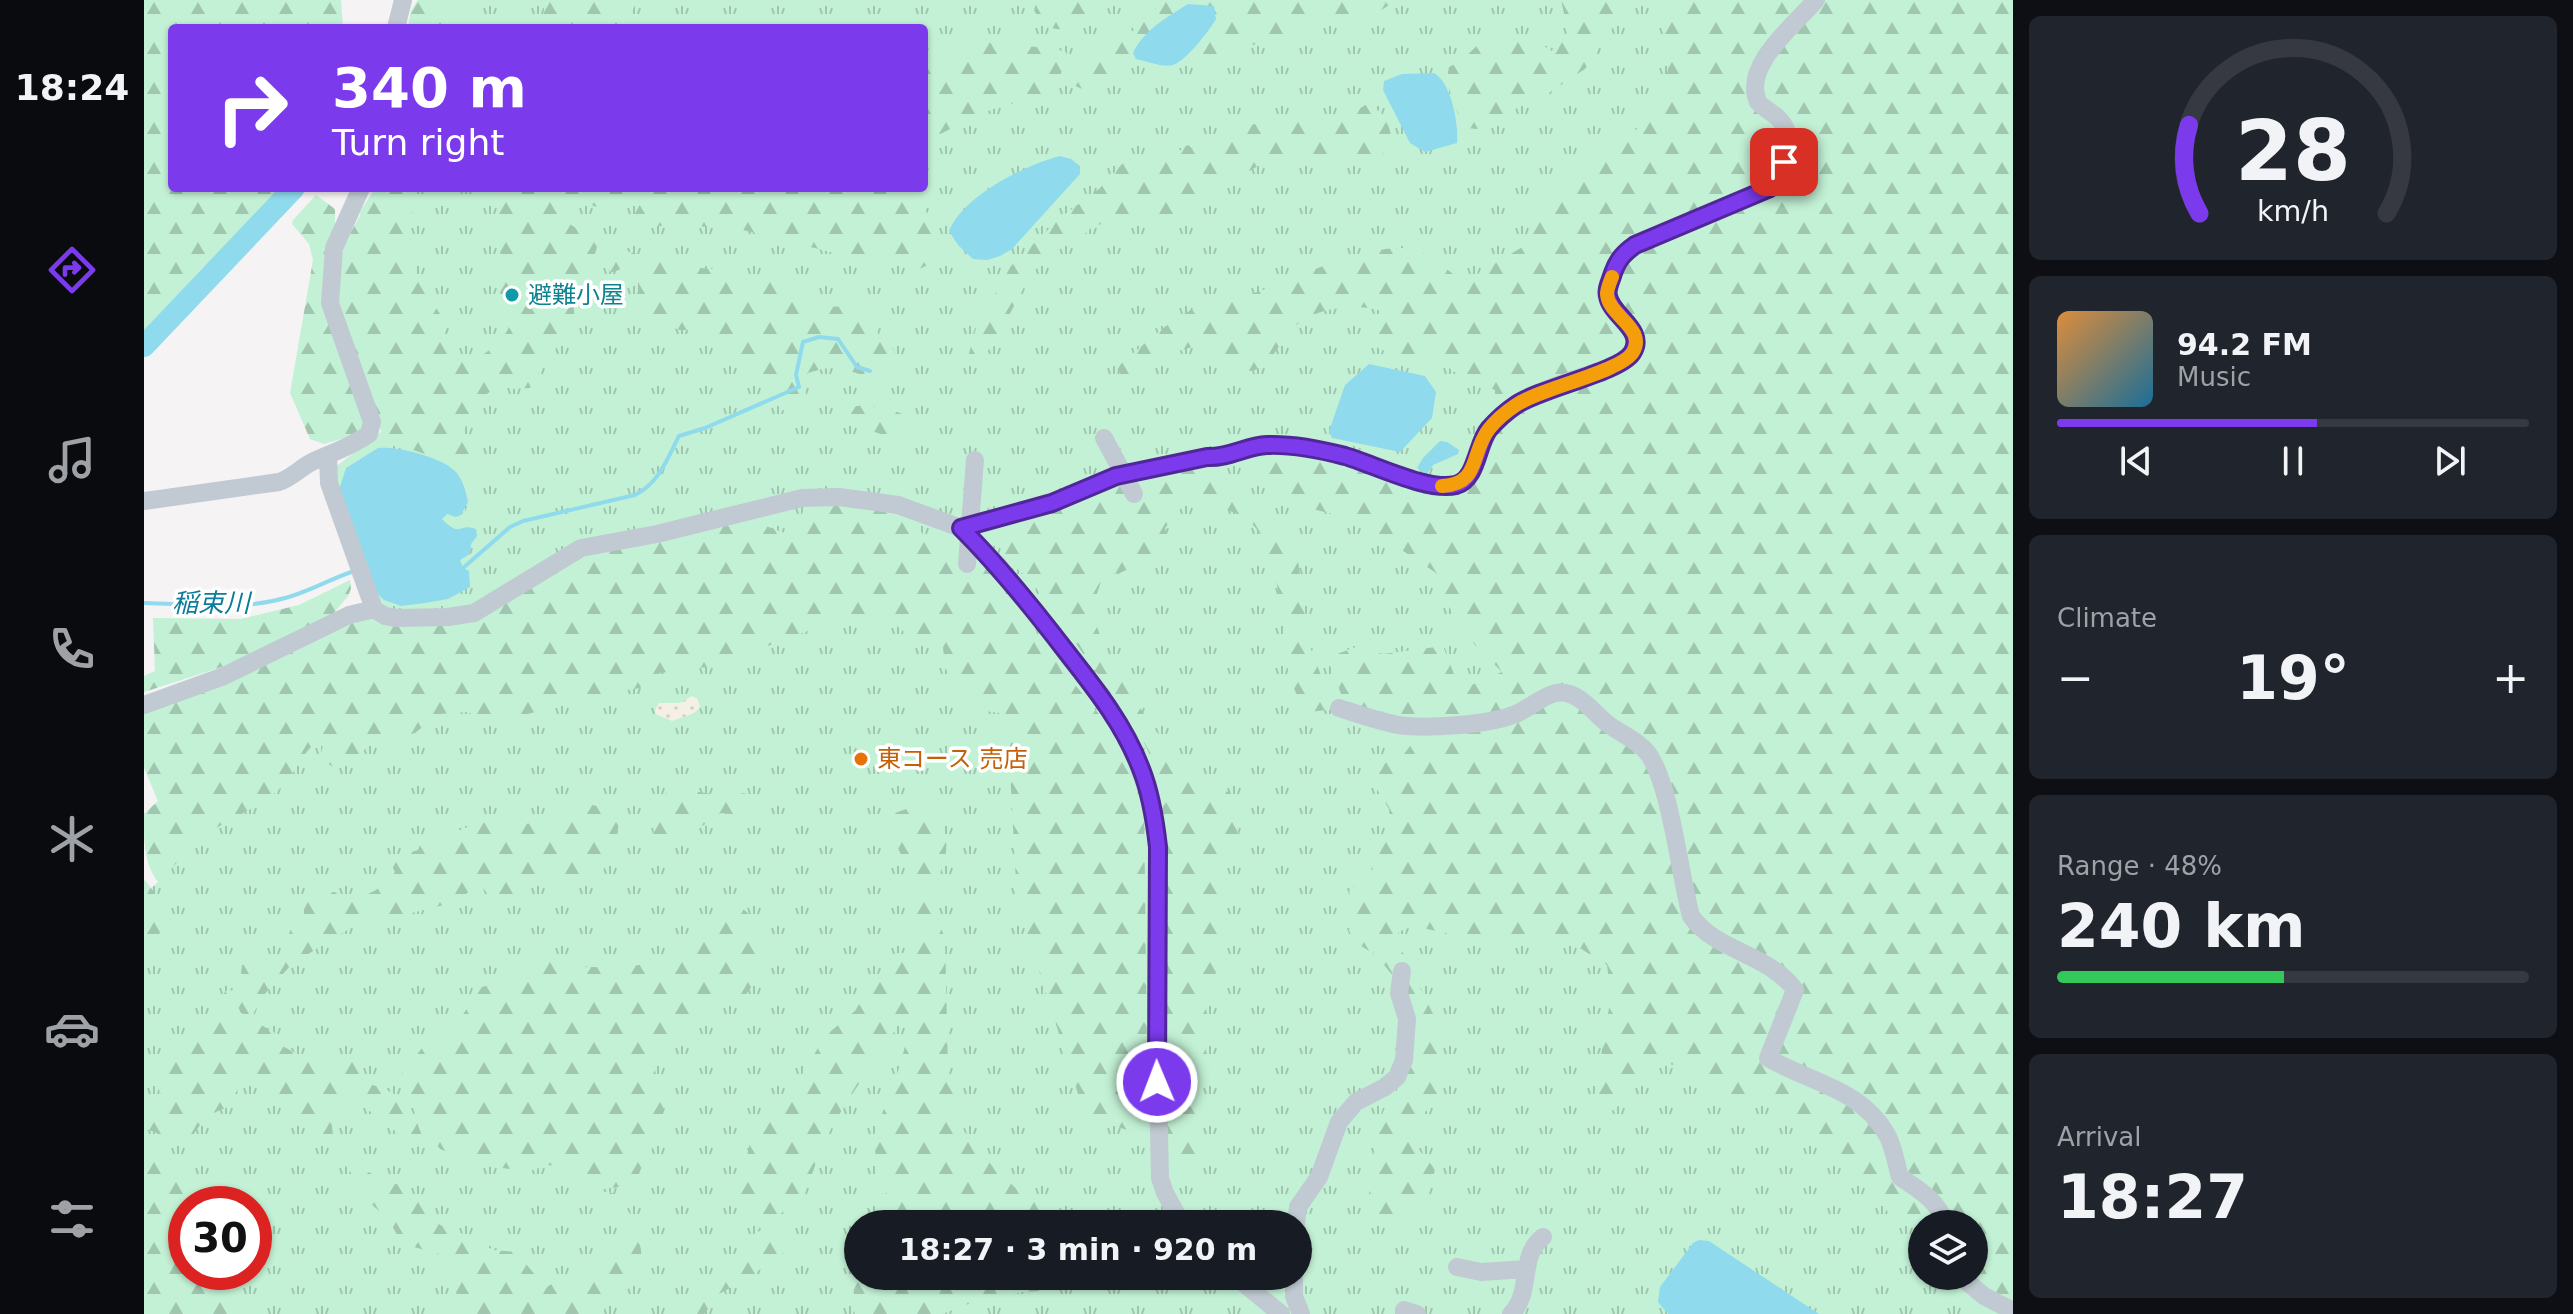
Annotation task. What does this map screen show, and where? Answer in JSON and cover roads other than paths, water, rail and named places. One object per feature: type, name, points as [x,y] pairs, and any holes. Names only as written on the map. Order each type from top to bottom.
[{"type":"street","points":[[397,24],[403,0]]},
{"type":"street","points":[[961,528],[1052,503],[1116,476],[1207,457],[1220,458],[1267,445],[1347,456],[1385,471],[1441,486],[1457,485],[1464,481],[1487,431],[1518,403],[1622,363],[1632,353],[1636,344],[1634,335],[1610,306],[1607,293],[1617,261],[1624,253],[1635,245],[1774,184],[1784,162],[1788,141],[1786,128],[1758,102],[1755,80],[1763,60],[1816,0]]},
{"type":"street","points":[[144,501],[290,479],[312,462],[362,439],[373,428],[330,303],[334,248],[359,192]]},
{"type":"street","points":[[1104,438],[1134,494]]},
{"type":"street","points":[[328,456],[329,483],[374,609],[385,616],[397,618],[474,613],[581,548],[671,531],[802,498],[839,497],[898,505],[961,528],[999,566],[1101,695],[1142,770],[1154,813],[1158,847],[1156,992],[1160,1178],[1174,1210]]},
{"type":"street","points":[[967,564],[975,460]]},
{"type":"street","points":[[144,705],[194,689],[349,615],[374,609]]},
{"type":"street","points":[[1339,708],[1401,725],[1464,724],[1512,716],[1553,693],[1564,692],[1580,699],[1610,727],[1647,752],[1656,768],[1668,807],[1691,916],[1699,928],[1767,963],[1795,990],[1768,1058],[1839,1089],[1865,1107],[1889,1138],[1900,1177],[1926,1194],[1941,1210]]},
{"type":"street","points":[[1298,1210],[1319,1177],[1339,1122],[1356,1102],[1397,1077],[1404,1060],[1407,1019],[1399,993],[1402,971]]},
{"type":"street","points":[[1511,1314],[1521,1301],[1533,1246],[1543,1237]]},
{"type":"street","points":[[1457,1267],[1481,1272],[1526,1269]]},
{"type":"street","points":[[1252,1290],[1281,1314]]},
{"type":"street","points":[[1294,1290],[1301,1314]]},
{"type":"street","points":[[1977,1290],[2013,1311]]},
{"type":"street","points":[[1404,1314],[1404,1310],[1408,1309],[1417,1314]]},
{"type":"water","points":[[1188,4],[1214,6],[1216,19],[1190,52],[1169,66],[1136,59],[1133,53],[1143,37]]},
{"type":"water","points":[[1434,73],[1445,85],[1453,104],[1457,143],[1425,152],[1410,143],[1383,90],[1384,81],[1402,74]]},
{"type":"water","points":[[1060,156],[1080,166],[1080,174],[1012,249],[987,260],[973,259],[958,245],[949,231],[967,206],[1013,174]]},
{"type":"water","points":[[1369,364],[1425,376],[1436,392],[1432,418],[1400,452],[1332,438],[1329,431],[1345,385]]},
{"type":"water","points":[[1440,441],[1459,450],[1458,454],[1433,465],[1427,474],[1417,468],[1423,458]]},
{"type":"water","points":[[378,448],[430,457],[458,475],[468,502],[461,515],[447,514],[442,519],[453,528],[476,529],[477,536],[471,544],[470,554],[460,560],[463,568],[469,571],[470,587],[448,599],[401,606],[384,600],[378,594],[355,537],[340,487],[346,468]]},
{"type":"water","points":[[1709,1241],[1819,1314],[1668,1314],[1658,1302],[1660,1287],[1693,1243]]},
{"type":"waterway","points":[[144,346],[290,192]]},
{"type":"waterway","points":[[463,568],[510,527],[523,521],[635,495],[656,477],[679,436],[705,428],[799,387],[796,375],[803,342],[819,337],[838,339],[857,367],[870,371]]},
{"type":"waterway","name":"稲束川","points":[[144,603],[215,606],[268,602],[303,592],[354,571]]},
{"type":"place","name":"避難小屋","points":[[512,295]]},
{"type":"place","name":"東コース 売店","points":[[861,759]]}]
